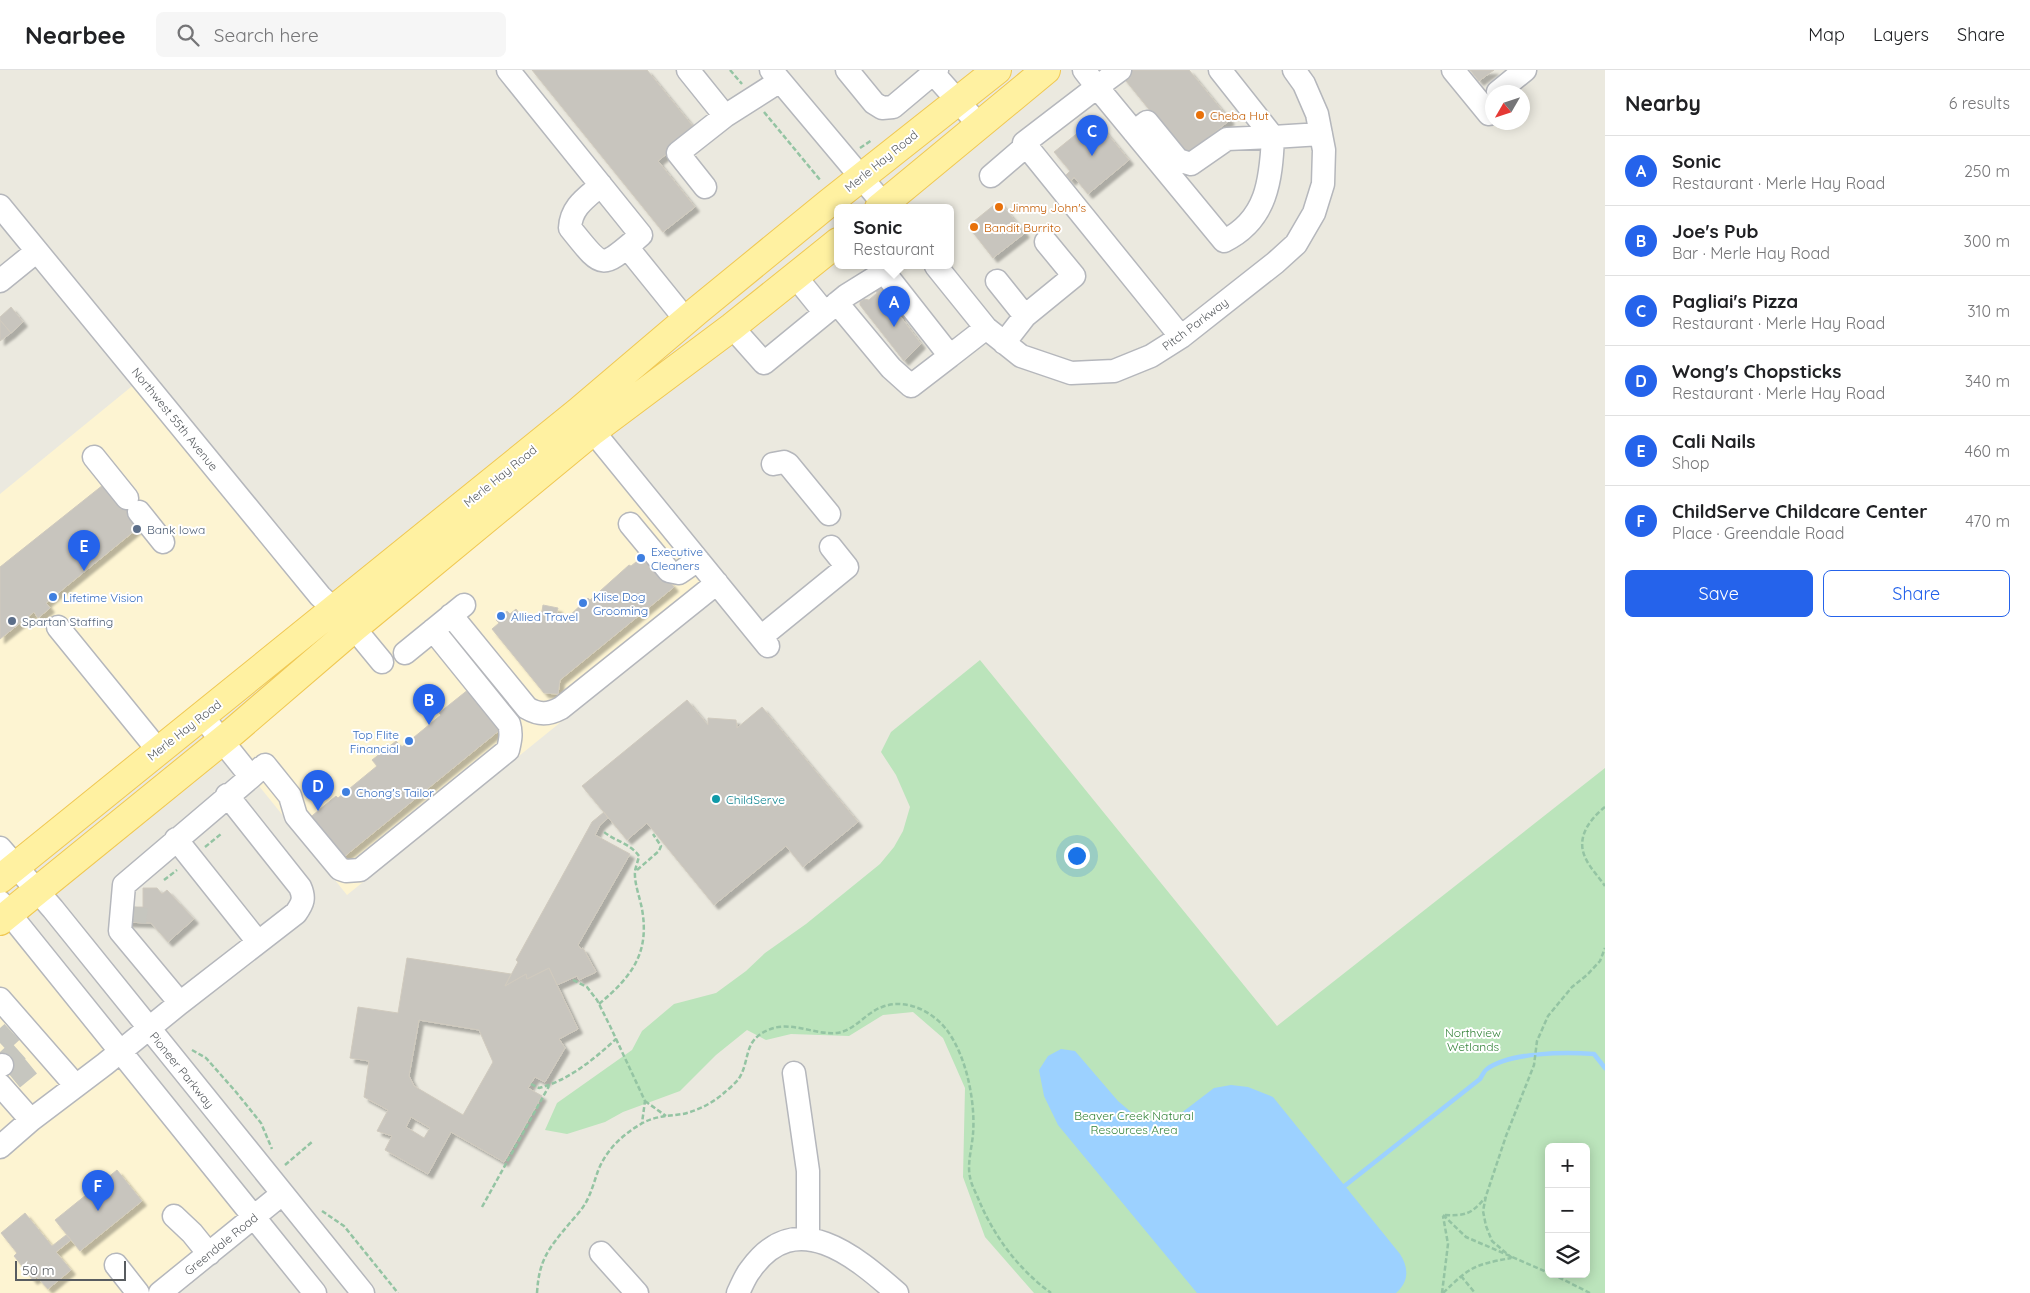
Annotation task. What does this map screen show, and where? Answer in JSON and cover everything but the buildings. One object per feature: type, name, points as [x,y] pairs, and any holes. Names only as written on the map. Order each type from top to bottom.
[{"type":"main road","name":"Merle Hay Road","points":[[586,422],[686,320],[997,70]]},
{"type":"main road","points":[[887,204],[1046,70]]},
{"type":"main road","name":"Merle Hay Road","points":[[6,864],[202,716],[344,619],[586,422],[732,327],[834,245]]},
{"type":"main road","name":"Merle Hay Road","points":[[3,912],[37,891],[222,740],[344,619]]},
{"type":"street","points":[[508,70],[601,185],[641,235],[611,260],[602,261],[593,256],[570,228],[574,209],[601,185]]},
{"type":"street","points":[[688,70],[725,116]]},
{"type":"street","points":[[847,70],[874,103],[882,108],[893,106],[935,72],[980,126]]},
{"type":"street","points":[[1120,70],[1091,78],[1024,143],[1181,337]]},
{"type":"street","points":[[1091,78],[1224,241],[1244,228],[1261,206],[1267,191],[1271,169],[1273,137],[1220,70]]},
{"type":"street","name":"Pitch Parkway","points":[[938,269],[986,328],[1021,356],[1071,374],[1114,370],[1151,356],[1181,337],[1275,263],[1296,244],[1314,213],[1323,184],[1324,150],[1317,114],[1304,84],[1294,70]]},
{"type":"street","points":[[1453,70],[1485,98]]},
{"type":"street","points":[[1509,85],[1525,70]]},
{"type":"street","points":[[705,187],[678,153],[725,116],[754,98],[776,76],[881,204]]},
{"type":"street","points":[[1134,132],[1147,122],[1178,160],[1191,164],[1227,139],[1321,134]]},
{"type":"street","points":[[991,176],[1026,146]]},
{"type":"street","name":"Northwest 55th Avenue","points":[[0,206],[344,619],[382,662]]},
{"type":"street","points":[[1004,343],[1025,316],[1074,276],[1046,242]]},
{"type":"street","points":[[627,247],[686,320]]},
{"type":"street","points":[[0,281],[37,251]]},
{"type":"street","points":[[732,327],[764,364],[831,308],[884,272],[950,356]]},
{"type":"street","points":[[795,276],[831,308],[911,386],[986,328]]},
{"type":"street","points":[[997,281],[1025,316]]},
{"type":"street","points":[[586,422],[646,512],[669,571],[679,573],[698,560]]},
{"type":"street","points":[[94,457],[163,542]]},
{"type":"street","points":[[773,464],[784,462],[788,464],[829,514]]},
{"type":"street","points":[[646,512],[687,536],[698,560],[717,583],[737,597],[764,641],[842,579],[847,567],[831,547]]},
{"type":"street","points":[[405,652],[458,610],[522,703],[534,712],[553,713],[717,583]]},
{"type":"street","points":[[58,627],[115,686],[158,750]]},
{"type":"street","points":[[202,716],[222,740],[263,767],[290,796],[299,797],[296,816],[340,869],[346,871],[360,870],[508,750],[511,733],[509,724],[456,672],[433,630]]},
{"type":"street","points":[[180,1003],[120,931],[124,885],[227,795],[263,767]]},
{"type":"street","points":[[0,1147],[31,1120],[296,913],[303,902],[304,894],[300,887],[227,795]]},
{"type":"street","points":[[176,839],[258,942]]},
{"type":"street","name":"Pioneer Parkway","points":[[6,864],[37,891],[363,1293]]},
{"type":"street","points":[[132,944],[136,915],[138,871]]},
{"type":"street","points":[[3,912],[120,1051],[315,1293]]},
{"type":"street","points":[[21,1031],[76,1086]]},
{"type":"street","points":[[794,1073],[808,1171],[808,1238]]},
{"type":"street","points":[[3,1076],[31,1120]]},
{"type":"street","name":"Greendale Road","points":[[160,1293],[282,1194]]},
{"type":"street","points":[[174,1216],[192,1233],[209,1254]]},
{"type":"street","points":[[738,1293],[750,1270],[762,1256],[775,1246],[792,1240],[808,1238],[835,1246],[856,1259],[897,1293]]},
{"type":"street","points":[[601,1253],[637,1293]]},
{"type":"street","points":[[116,1265],[138,1293]]},
{"type":"path","points":[[730,70],[820,181]]},
{"type":"path","points":[[1605,806],[1588,823],[1583,839],[1585,858],[1605,886]]},
{"type":"path","points":[[599,1004],[632,971],[640,954],[644,924],[636,871],[639,856],[622,842],[613,839],[604,832]]},
{"type":"path","points":[[636,871],[660,851],[661,846],[653,834]]},
{"type":"path","points":[[1512,1258],[1492,1241],[1483,1211],[1486,1196],[1506,1136],[1534,1066],[1536,1045],[1548,1016],[1572,986],[1587,975],[1600,961],[1605,948]]},
{"type":"path","points":[[573,980],[587,987],[599,1004],[645,1101],[666,1116]]},
{"type":"path","points":[[532,1084],[539,1088],[557,1083],[585,1065],[616,1039]]},
{"type":"path","points":[[482,1206],[549,1086]]},
{"type":"path","points":[[642,1123],[645,1101]]},
{"type":"path","points":[[282,1167],[312,1142]]},
{"type":"path","points":[[1443,1215],[1458,1216],[1473,1211],[1486,1196]]},
{"type":"path","points":[[1443,1215],[1466,1236],[1545,1272]]},
{"type":"path","points":[[1443,1215],[1448,1244],[1443,1293]]},
{"type":"path","points":[[1443,1293],[1475,1266],[1512,1258]]},
{"type":"path","points":[[1461,1276],[1475,1293]]},
{"type":"path","points":[[1558,1278],[1590,1293]]},
{"type":"shaded area","points":[[142,378],[334,611],[17,866],[0,848],[0,494]]},
{"type":"shaded area","points":[[593,431],[723,591],[347,895],[222,740]]},
{"type":"shaded area","points":[[10,914],[254,1217],[160,1293],[0,1293],[0,922]]},
{"type":"green space","name":"Beaver Creek Natural Resources Area","points":[[980,660],[1277,1026],[1605,768],[1605,1293],[1034,1293],[985,1237],[963,1177],[965,1088],[943,1038],[913,1012],[883,1015],[849,1036],[791,1034],[766,1040],[747,1030],[716,1055],[680,1091],[623,1112],[605,1122],[567,1134],[545,1130],[557,1103],[632,1050],[642,1031],[674,1004],[716,993],[880,864],[894,847],[903,831],[910,807],[896,775],[881,752],[891,732]]},
{"type":"water","points":[[1061,1049],[1075,1051],[1118,1101],[1138,1118],[1154,1121],[1176,1117],[1214,1088],[1231,1085],[1248,1087],[1273,1097],[1400,1254],[1405,1264],[1406,1275],[1400,1289],[1396,1293],[1197,1293],[1058,1125],[1044,1096],[1039,1070],[1048,1056]]},
{"type":"waterway","points":[[1342,1188],[1480,1079],[1487,1069],[1497,1063],[1539,1054],[1582,1053],[1594,1054],[1605,1068]]},
{"type":"tunnel","points":[[135,922],[137,907]]},
{"type":"tunnel","points":[[0,1043],[12,1032]]},
{"type":"tunnel","points":[[2,1065],[23,1046]]},
{"type":"tunnel","points":[[13,1079],[35,1061]]},
{"type":"place","name":"Cheba Hut","points":[[1200,115]]},
{"type":"place","name":"Pagliai's Pizza","points":[[1092,156]]},
{"type":"place","name":"Jimmy John's","points":[[999,207]]},
{"type":"place","name":"Bandit Burrito","points":[[974,227]]},
{"type":"place","name":"Sonic","points":[[894,327]]},
{"type":"place","name":"Bank Iowa","points":[[137,529]]},
{"type":"place","name":"Executive Cleaners","points":[[641,558]]},
{"type":"place","name":"Cali Nails","points":[[84,571]]},
{"type":"place","name":"Lifetime Vision","points":[[53,597]]},
{"type":"place","name":"Klise Dog Grooming","points":[[583,603]]},
{"type":"place","name":"Allied Travel","points":[[501,616]]},
{"type":"place","name":"Spartan Staffing","points":[[12,621]]},
{"type":"place","name":"Joe's Pub","points":[[429,725]]},
{"type":"place","name":"Top Flite Financial","points":[[409,741]]},
{"type":"place","name":"Chong's Tailor","points":[[346,792]]},
{"type":"place","name":"ChildServe","points":[[716,799]]},
{"type":"place","name":"Wong's Chopsticks","points":[[318,811]]},
{"type":"place","name":"ChildServe Childcare Center","points":[[98,1211]]},
{"type":"park label","name":"Northview Wetlands","points":[[1473,1039]]}]
